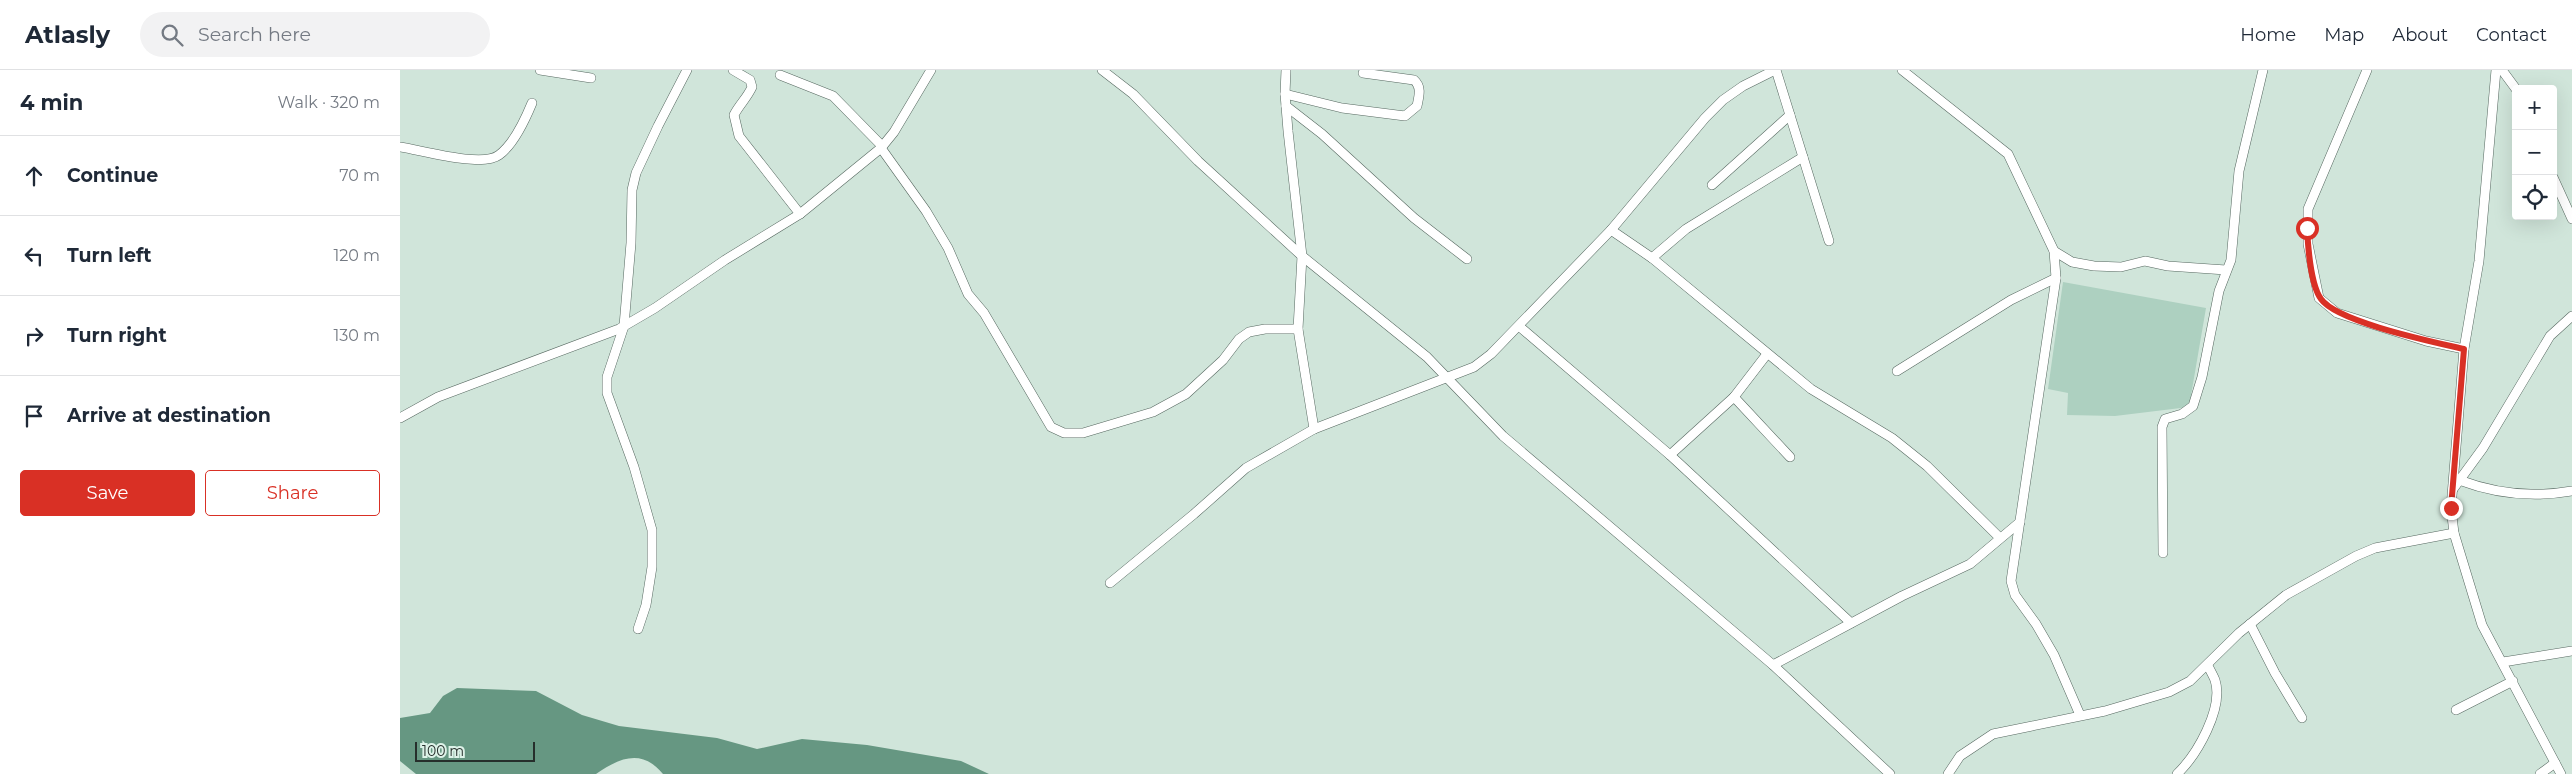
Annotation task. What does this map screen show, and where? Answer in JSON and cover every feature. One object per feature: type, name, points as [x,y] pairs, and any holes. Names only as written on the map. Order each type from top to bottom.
[{"type":"street","points":[[540,70],[591,78]]},
{"type":"street","points":[[638,629],[646,605],[652,567],[652,530],[634,468],[607,393],[607,377],[624,326],[631,243],[632,190],[636,173],[687,70]]},
{"type":"street","points":[[733,70],[750,80],[752,87],[749,95],[739,104],[734,115],[739,136],[800,214]]},
{"type":"street","points":[[400,418],[438,396],[624,326],[800,214],[881,147],[894,132],[931,70]]},
{"type":"street","points":[[1102,70],[1133,94],[1198,161],[1302,256],[1428,357],[1503,436],[1773,665],[1890,774]]},
{"type":"street","points":[[1286,70],[1286,106],[1302,256],[1298,329],[1314,429]]},
{"type":"street","points":[[1110,583],[1194,514],[1246,468],[1314,429],[1474,366],[1492,354],[1520,327],[1610,230],[1705,118],[1723,100],[1743,86],[1776,70],[1829,241]]},
{"type":"street","points":[[1902,70],[2008,154],[2054,251],[2056,278],[2011,581],[2012,589],[2054,654],[2080,715]]},
{"type":"street","points":[[2163,553],[2162,427],[2165,419],[2182,414],[2193,406],[2202,377],[2219,291],[2231,260],[2239,171],[2262,70]]},
{"type":"street","points":[[2367,70],[2308,210],[2308,244],[2320,298],[2338,313],[2426,341],[2464,349]]},
{"type":"street","points":[[2496,70],[2479,261],[2464,349],[2451,508],[2454,533],[2482,624],[2561,774]]},
{"type":"street","points":[[2502,70],[2513,85]]},
{"type":"street","points":[[1285,94],[1342,108],[1405,116],[1417,106],[1420,92],[1418,84],[1414,80],[1363,73]]},
{"type":"street","points":[[780,75],[833,96],[881,147],[926,210],[948,248],[968,294],[984,313],[1051,427],[1064,433],[1082,433],[1153,412],[1186,394],[1223,360],[1239,339],[1249,332],[1265,329],[1298,329]]},
{"type":"street","points":[[400,147],[475,160],[489,160],[505,150],[524,120],[532,103]]},
{"type":"street","points":[[1286,106],[1322,134],[1414,218],[1467,260]]},
{"type":"street","points":[[1712,185],[1790,116]]},
{"type":"street","points":[[1652,258],[1686,229],[1803,157]]},
{"type":"street","points":[[2557,186],[2572,219]]},
{"type":"street","points":[[1610,230],[1652,258],[1810,389],[1892,438],[1927,466],[1999,537]]},
{"type":"street","points":[[2054,251],[2072,262],[2094,266],[2121,267],[2145,261],[2168,266],[2226,270]]},
{"type":"street","points":[[1896,371],[2011,300],[2056,278]]},
{"type":"street","points":[[2452,490],[2483,448],[2550,336],[2572,316]]},
{"type":"street","points":[[1520,327],[1670,455],[1851,624]]},
{"type":"street","points":[[1670,455],[1734,397],[1767,354]]},
{"type":"street","points":[[1734,397],[1790,456]]},
{"type":"street","points":[[2459,480],[2480,488],[2512,494],[2552,494],[2572,491]]},
{"type":"street","points":[[1773,665],[1970,564],[1999,537],[2020,522]]},
{"type":"street","points":[[1948,774],[1960,756],[1993,734],[2105,711],[2169,692],[2190,681],[2208,666],[2250,624],[2286,596],[2356,556],[2375,548],[2454,533]]},
{"type":"street","points":[[2250,624],[2275,673],[2302,718]]},
{"type":"street","points":[[2502,662],[2572,651]]},
{"type":"street","points":[[2177,774],[2201,743],[2215,709],[2215,680],[2208,666]]},
{"type":"street","points":[[2456,710],[2513,681]]},
{"type":"street","points":[[2540,774],[2555,762]]},
{"type":"shaded area","points":[[2063,282],[2206,308],[2189,407],[2115,416],[2067,415],[2068,393],[2048,389]]},
{"type":"shaded area","points":[[457,688],[536,691],[582,715],[619,726],[717,738],[757,749],[802,739],[867,745],[961,761],[989,774],[663,774],[647,761],[639,758],[630,758],[613,764],[596,774],[416,774],[400,761],[400,718],[430,713],[443,696]]},
{"type":"route","points":[[2307,228],[2314,280],[2320,298],[2327,306],[2338,313],[2426,341],[2464,349],[2451,508]]}]
